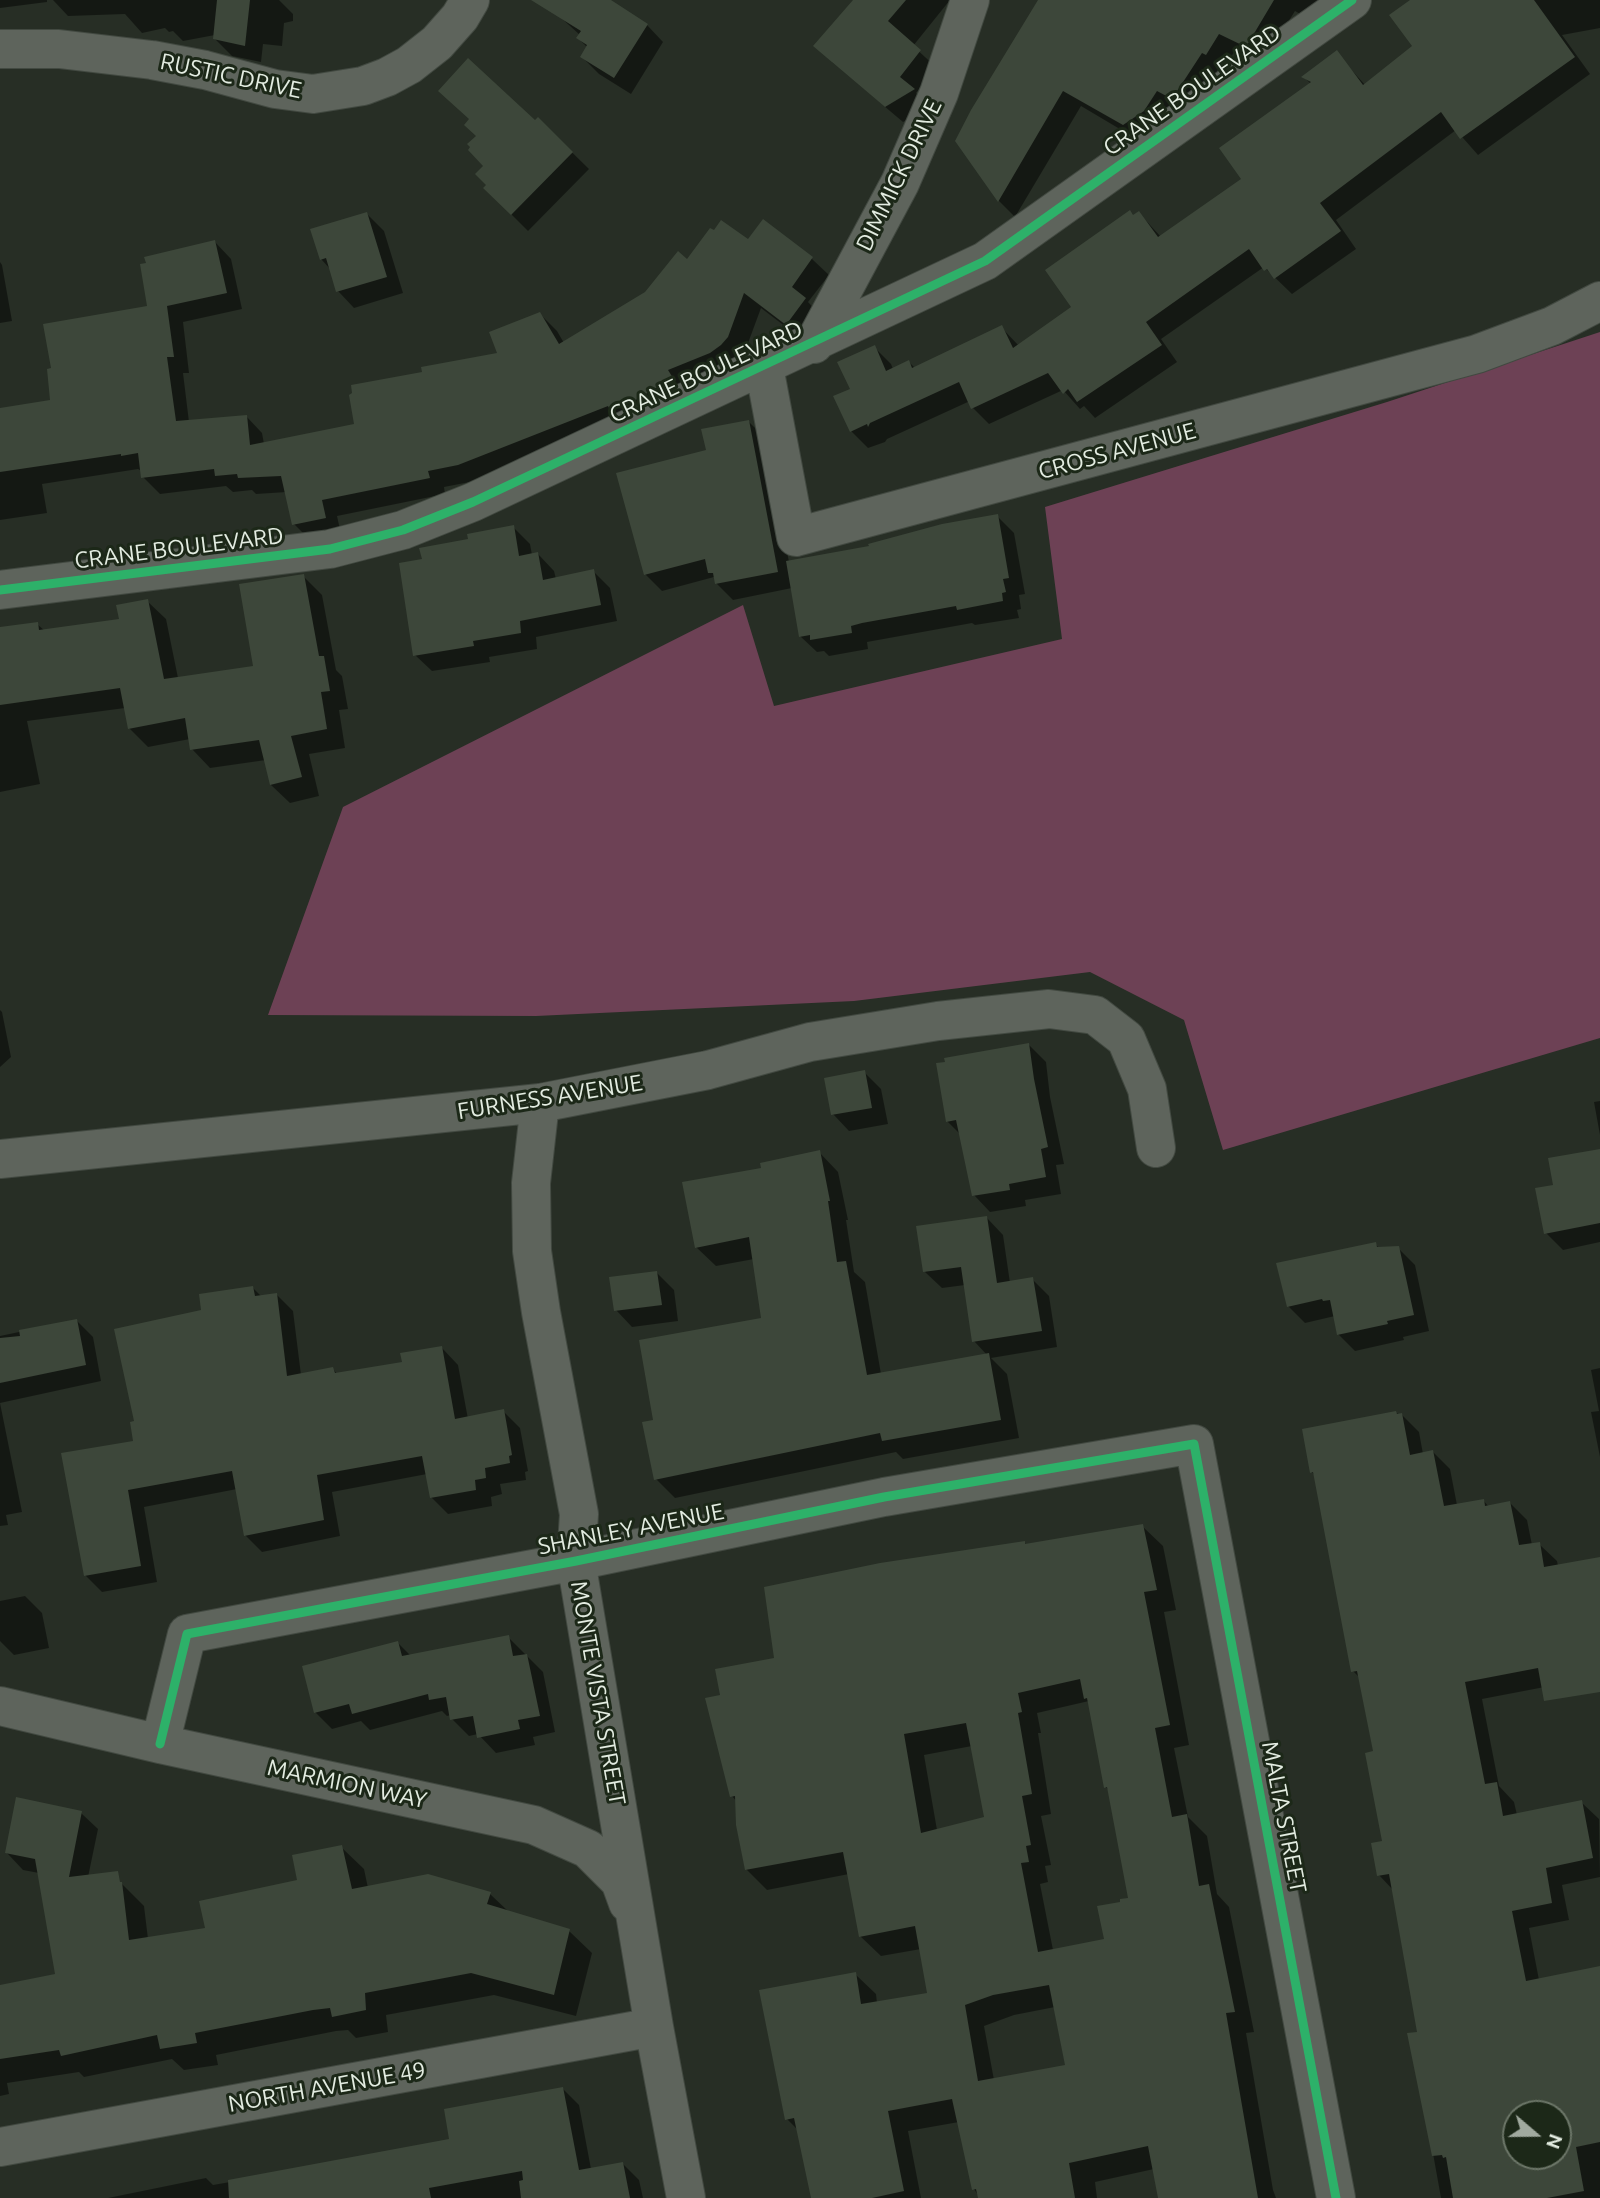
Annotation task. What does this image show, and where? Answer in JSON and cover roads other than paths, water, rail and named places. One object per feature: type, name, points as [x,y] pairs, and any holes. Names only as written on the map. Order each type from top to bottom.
[{"type":"street","name":"RUSTIC DRIVE","points":[[0,49],[59,49],[152,60],[205,70],[275,89],[313,94],[363,86],[409,65],[437,43],[460,17],[470,0]]},
{"type":"street","name":"DIMMICK DRIVE","points":[[814,344],[900,183],[939,93],[971,0]]},
{"type":"street","name":"CRANE BOULEVARD","points":[[0,590],[330,549],[403,530],[473,502],[814,344],[985,261],[1352,0]]},
{"type":"street","name":"CROSS AVENUE","points":[[764,367],[796,537],[1477,354],[1552,326],[1600,302]]},
{"type":"street","name":"FURNESS AVENUE","points":[[0,1159],[540,1103],[708,1070],[810,1042],[912,1025],[1049,1009],[1095,1015],[1126,1039],[1147,1089],[1156,1148]]},
{"type":"street","name":"MONTE VISTA STREET","points":[[540,1103],[531,1183],[532,1251],[579,1514],[576,1561],[654,2027],[686,2198]]},
{"type":"street","name":"SHANLEY AVENUE","points":[[160,1744],[187,1634],[576,1561],[884,1497],[1194,1444]]},
{"type":"street","name":"MALTA STREET","points":[[1194,1444],[1336,2198]]},
{"type":"street","name":"MARMION WAY","points":[[0,1706],[160,1744],[534,1825],[588,1849],[620,1881],[640,1938]]},
{"type":"street","name":"NORTH AVENUE 49","points":[[0,2147],[654,2027]]}]
